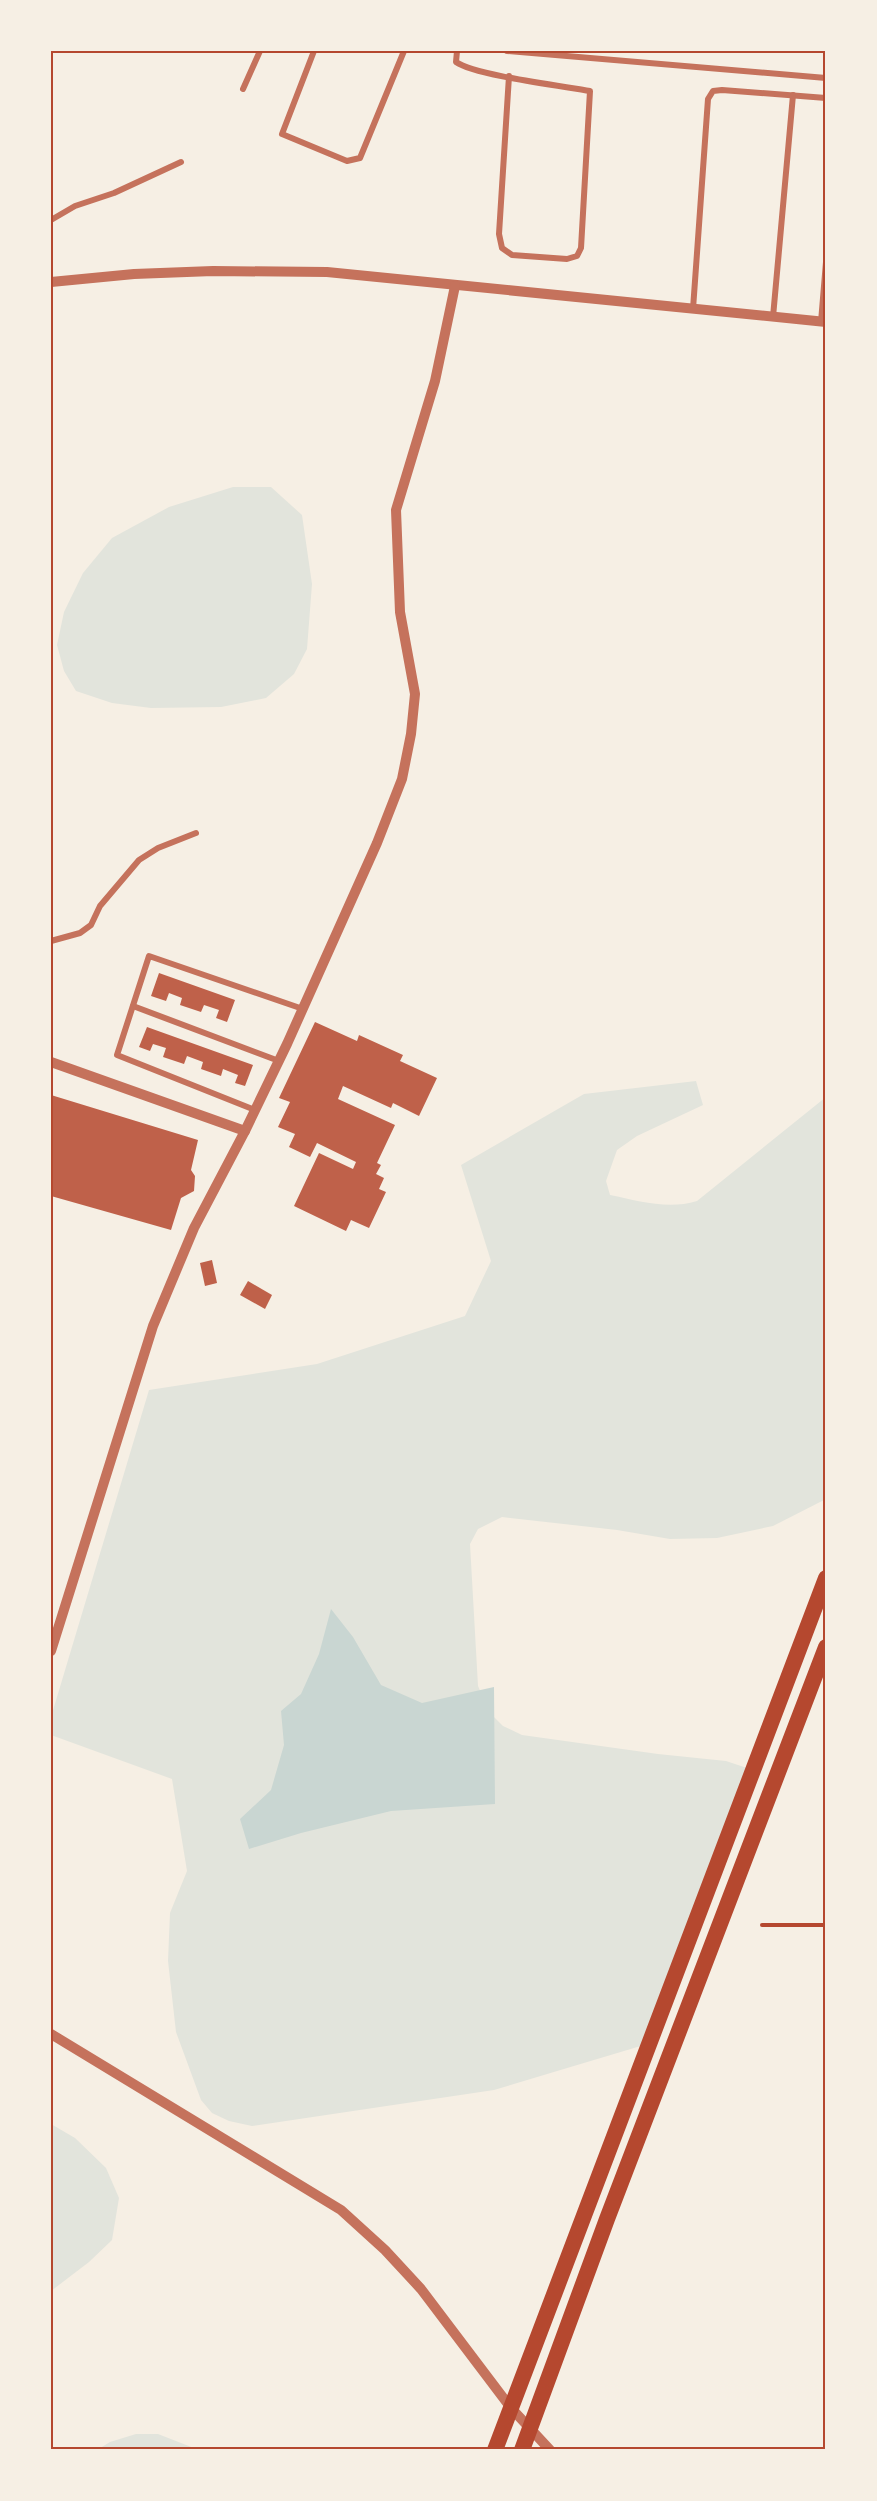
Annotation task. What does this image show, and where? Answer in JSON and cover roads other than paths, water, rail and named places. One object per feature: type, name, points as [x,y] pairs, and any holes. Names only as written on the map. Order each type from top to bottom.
[{"type":"highway","points":[[495,2450],[826,1578]]},
{"type":"highway","points":[[522,2450],[611,2208],[826,1647]]},
{"type":"street","points":[[243,89],[260,51]]},
{"type":"street","points":[[314,51],[282,134],[346,161],[360,158],[404,51]]},
{"type":"street","points":[[457,51],[456,62],[463,67],[590,91],[581,248],[577,256],[567,259],[512,255],[502,248],[499,234],[509,76]]},
{"type":"street","points":[[507,51],[826,78]]},
{"type":"street","points":[[693,309],[708,99],[713,91],[826,98]]},
{"type":"street","points":[[773,317],[793,96]]},
{"type":"street","points":[[51,220],[75,206],[114,193],[182,162]]},
{"type":"street","points":[[51,282],[134,274],[213,271],[315,272],[824,322],[826,262]]},
{"type":"street","points":[[51,1651],[153,1326],[194,1228],[245,1131],[303,1009],[378,843],[402,779],[411,734],[414,694],[400,612],[396,510],[435,381],[455,286]]},
{"type":"street","points":[[51,941],[80,933],[91,924],[100,906],[139,860],[158,848],[196,833]]},
{"type":"street","points":[[255,1110],[117,1055],[149,956],[303,1009]]},
{"type":"street","points":[[133,1006],[279,1061]]},
{"type":"street","points":[[51,1062],[245,1131]]},
{"type":"street","points":[[51,2034],[341,2210],[385,2250],[421,2289],[511,2408],[550,2450]]}]
